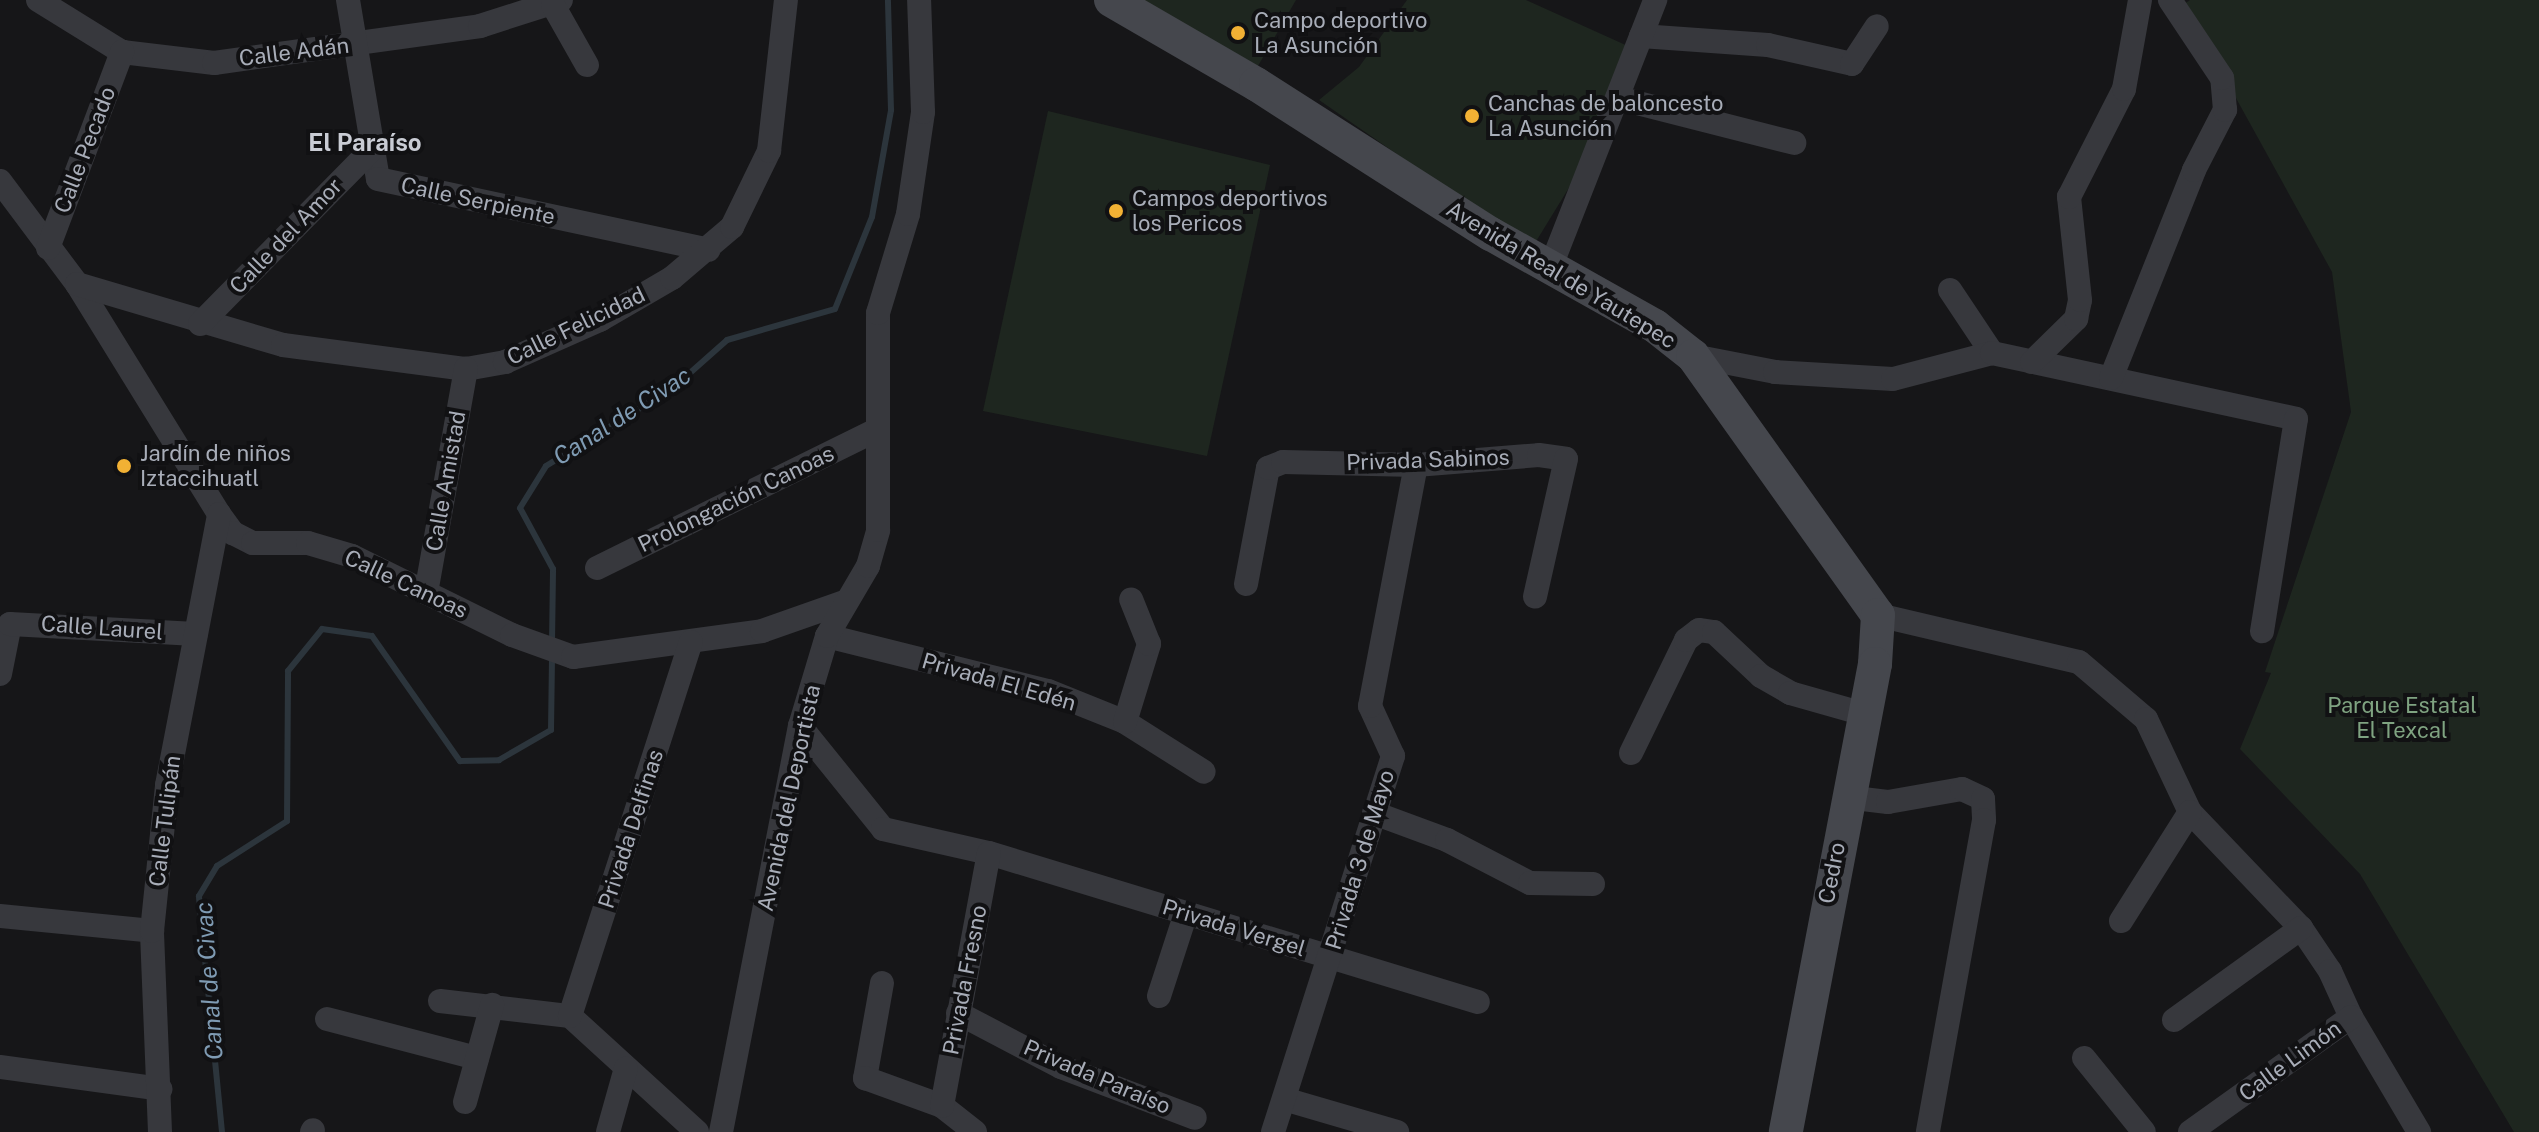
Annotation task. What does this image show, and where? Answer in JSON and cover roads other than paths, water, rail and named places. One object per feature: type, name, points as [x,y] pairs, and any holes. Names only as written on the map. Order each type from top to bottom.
[{"type":"street","name":"Calle Adán","points":[[38,0],[122,52],[214,63],[480,26],[557,3]]},
{"type":"street","name":"Calle Serpiente","points":[[348,0],[378,179],[708,250]]},
{"type":"street","name":"Calle Felicidad","points":[[77,284],[200,324],[283,345],[466,369],[505,362],[600,320],[672,278],[732,227],[769,151],[786,0]]},
{"type":"street","name":"Avenida del Deportista","points":[[721,1132],[800,726],[827,636],[868,566],[878,530],[878,313],[908,214],[923,112],[919,0]]},
{"type":"street","name":"Avenida Real de Yautepec","points":[[1111,0],[1655,326],[1693,356],[1775,464],[1878,615]]},
{"type":"street","points":[[1551,266],[1655,0]]},
{"type":"street","points":[[2032,362],[2076,319],[2080,300],[2069,197],[2124,89],[2140,0]]},
{"type":"street","points":[[2111,378],[2194,170],[2225,110],[2222,78],[2170,0]]},
{"type":"street","points":[[557,3],[587,65]]},
{"type":"street","points":[[1641,36],[1768,45],[1852,64],[1877,26]]},
{"type":"street","name":"Calle Pecado","points":[[48,248],[122,52]]},
{"type":"street","points":[[1618,98],[1794,143]]},
{"type":"street","name":"Calle del Amor","points":[[200,324],[373,148]]},
{"type":"street","name":"Calle Canoas","points":[[0,181],[77,284],[219,514],[233,533],[253,543],[308,543],[352,556],[512,635],[573,657],[762,631],[847,601]]},
{"type":"street","points":[[1950,290],[1992,353]]},
{"type":"street","points":[[1693,356],[1775,372],[1893,379],[1992,353],[2296,419],[2262,631]]},
{"type":"street","name":"Calle Amistad","points":[[426,593],[466,369]]},
{"type":"street","name":"Prolongación Canoas","points":[[597,568],[876,430]]},
{"type":"street","name":"Privada Sabinos","points":[[1246,584],[1268,468],[1283,462],[1416,465],[1539,455],[1566,459],[1535,597]]},
{"type":"street","name":"Privada 3 de Mayo","points":[[1273,1132],[1393,756],[1370,706],[1416,465]]},
{"type":"street","name":"Calle Tulipán","points":[[160,1132],[161,1089],[152,931],[167,785],[219,514]]},
{"type":"street","points":[[1125,722],[1149,644],[1131,599]]},
{"type":"street","points":[[1878,615],[2079,662],[2146,719],[2190,812],[2301,928],[2330,971],[2351,1017],[2419,1132]]},
{"type":"street","name":"Cedro","points":[[1786,1132],[1846,797],[1864,714],[1878,615]]},
{"type":"street","name":"Calle Laurel","points":[[0,674],[10,624],[196,634]]},
{"type":"street","points":[[1631,753],[1686,640],[1699,630],[1714,632],[1761,676],[1790,693],[1864,714]]},
{"type":"street","name":"Privada El Edén","points":[[827,636],[1048,691],[1125,722],[1204,772]]},
{"type":"street","name":"Privada Delfinas","points":[[570,1016],[691,642]]},
{"type":"street","name":"Privada Vergel","points":[[800,726],[883,829],[989,853],[1478,1002]]},
{"type":"street","points":[[1846,797],[1888,802],[1962,789],[1983,799],[1984,820],[1928,1132]]},
{"type":"street","points":[[2121,921],[2190,812]]},
{"type":"street","points":[[1374,813],[1447,840],[1530,883],[1593,884]]},
{"type":"street","name":"Privada Fresno","points":[[942,1106],[989,853]]},
{"type":"street","points":[[1159,996],[1186,913]]},
{"type":"street","points":[[0,916],[152,931]]},
{"type":"street","points":[[2174,1020],[2301,928]]},
{"type":"street","points":[[882,983],[865,1078],[942,1106],[975,1132]]},
{"type":"street","points":[[440,1001],[570,1016],[697,1132]]},
{"type":"street","points":[[465,1102],[492,1005]]},
{"type":"street","name":"Privada Paraíso","points":[[958,1013],[1061,1067],[1195,1118]]},
{"type":"street","name":"Calle Limón","points":[[2190,1132],[2351,1017]]},
{"type":"street","points":[[327,1019],[477,1058]]},
{"type":"street","points":[[2084,1058],[2144,1132]]},
{"type":"street","points":[[0,1067],[161,1089]]},
{"type":"street","points":[[608,1132],[626,1068]]},
{"type":"street","points":[[1284,1099],[1397,1132]]},
{"type":"waterway","name":"Canal de Civac","points":[[552,643],[553,569],[520,508],[546,466],[673,388],[727,340],[835,309],[872,217],[891,110],[888,0]]},
{"type":"waterway","name":"Canal de Civac","points":[[222,1132],[199,896],[217,866],[287,821],[288,671],[322,629],[372,636],[460,761],[499,760],[551,730],[552,654]]},
{"type":"place","name":"Campo deportivo La Asunción","points":[[1238,33]]},
{"type":"place","name":"Canchas de baloncesto La Asunción","points":[[1472,116]]},
{"type":"place","name":"Campos deportivos los Pericos","points":[[1116,211]]},
{"type":"place","name":"Jardín de niños Iztaccihuatl","points":[[124,466]]},
{"type":"district","name":"El Paraíso","points":[[365,143]]},
{"type":"park label","name":"Parque Estatal El Texcal","points":[[2402,718]]}]
